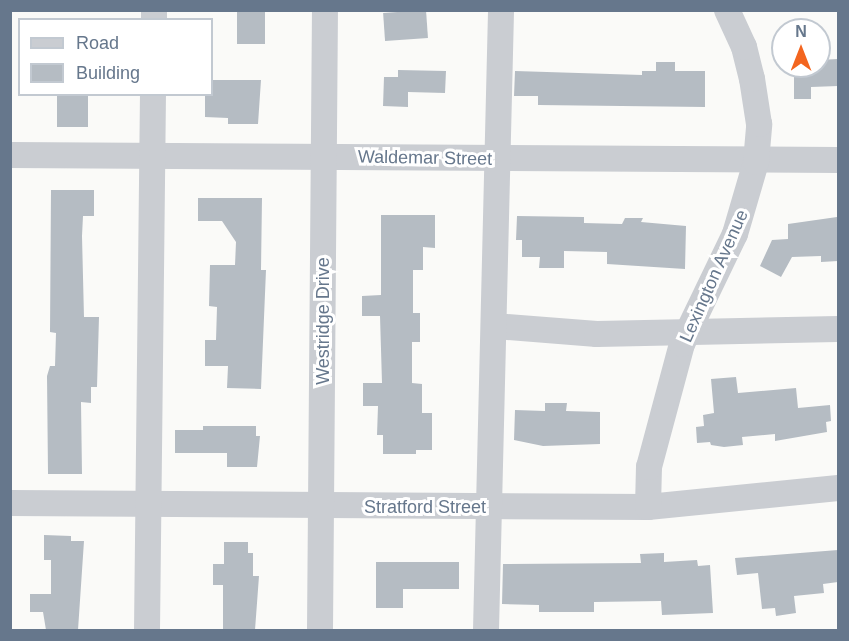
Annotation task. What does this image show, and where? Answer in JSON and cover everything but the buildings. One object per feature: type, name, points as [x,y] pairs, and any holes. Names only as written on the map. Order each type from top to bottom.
[{"type":"street","name":"Westridge Drive","points":[[320,630],[325,10]]},
{"type":"street","points":[[486,630],[501,10]]},
{"type":"street","name":"Lexington Avenue","points":[[648,507],[651,455],[687,332],[735,234],[756,162],[759,124],[752,79],[744,47],[727,10]]},
{"type":"street","points":[[147,630],[153,96]]},
{"type":"street","name":"Waldemar Street","points":[[10,155],[756,162],[838,160]]},
{"type":"street","points":[[495,326],[597,334],[838,329]]},
{"type":"street","name":"Stratford Street","points":[[10,503],[322,507],[648,507],[838,488]]}]
